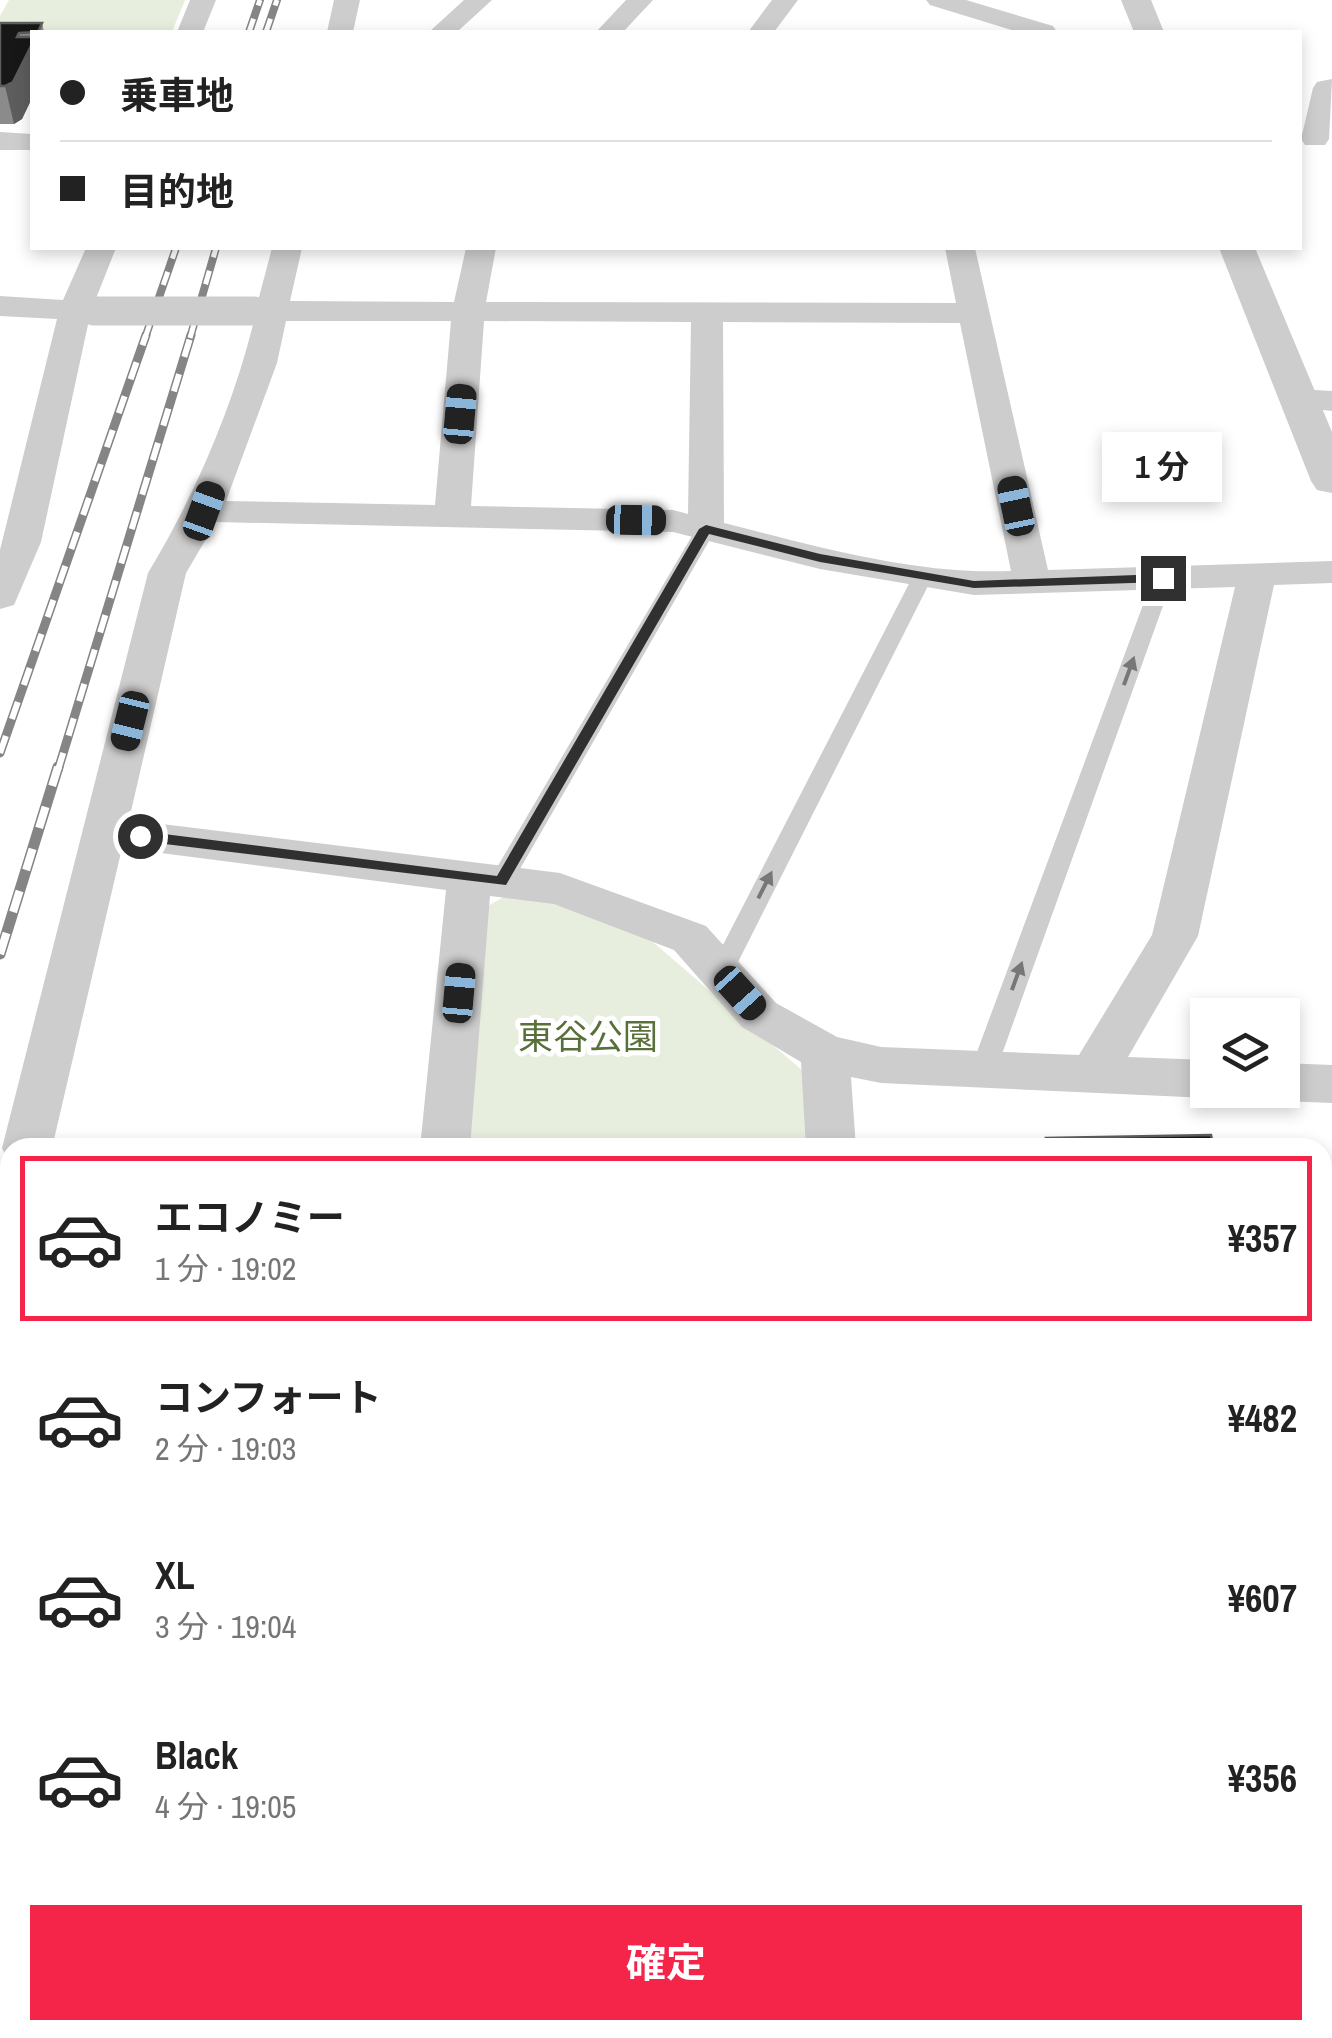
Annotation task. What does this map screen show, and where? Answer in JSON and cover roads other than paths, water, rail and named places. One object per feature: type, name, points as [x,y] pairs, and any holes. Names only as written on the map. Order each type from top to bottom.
[{"type":"street","points":[[191,30],[203,0]]},
{"type":"street","points":[[340,30],[347,0]]},
{"type":"street","points":[[444,30],[479,0]]},
{"type":"street","points":[[611,30],[640,0]]},
{"type":"street","points":[[764,30],[786,0]]},
{"type":"street","points":[[1136,0],[1148,30]]},
{"type":"street","points":[[943,30],[950,3],[1026,19]]},
{"type":"street","points":[[1316,139],[1327,88],[1332,86]]},
{"type":"street","points":[[0,140],[30,142]]},
{"type":"street","points":[[0,597],[22,542],[100,250]]},
{"type":"street","points":[[29,1138],[167,574],[204,511],[260,363],[263,311],[285,250]]},
{"type":"street","points":[[452,516],[468,313],[481,250]]},
{"type":"street","points":[[960,250],[1032,583]]},
{"type":"street","points":[[1238,250],[1315,400],[1332,481]]},
{"type":"street","points":[[0,306],[468,313],[975,313]]},
{"type":"street","points":[[706,529],[707,313]]},
{"type":"street","points":[[204,511],[673,521],[820,558],[974,584],[1332,572]]},
{"type":"street","points":[[1093,1074],[1175,936],[1257,575]]},
{"type":"street","points":[[102,831],[560,889],[690,938],[759,1015],[825,1052],[881,1065],[1190,1078]]},
{"type":"street","points":[[446,1138],[485,880]]},
{"type":"street","points":[[825,1052],[830,1138]]},
{"type":"street","points":[[1300,1083],[1332,1084]]},
{"type":"lane","points":[[485,880],[706,529]]},
{"type":"lane","points":[[721,972],[924,576]]},
{"type":"lane","points":[[984,1068],[1163,578]]},
{"type":"railway","points":[[250,30],[260,0]]},
{"type":"railway","points":[[267,30],[277,0]]},
{"type":"railway","points":[[145,338],[175,250]]},
{"type":"railway","points":[[190,338],[215,250]]},
{"type":"railway","points":[[0,753],[146,335]]},
{"type":"railway","points":[[58,770],[191,335]]},
{"type":"railway","points":[[0,954],[58,767]]},
{"type":"park label","name":"東谷公園","points":[[588,1036]]}]
